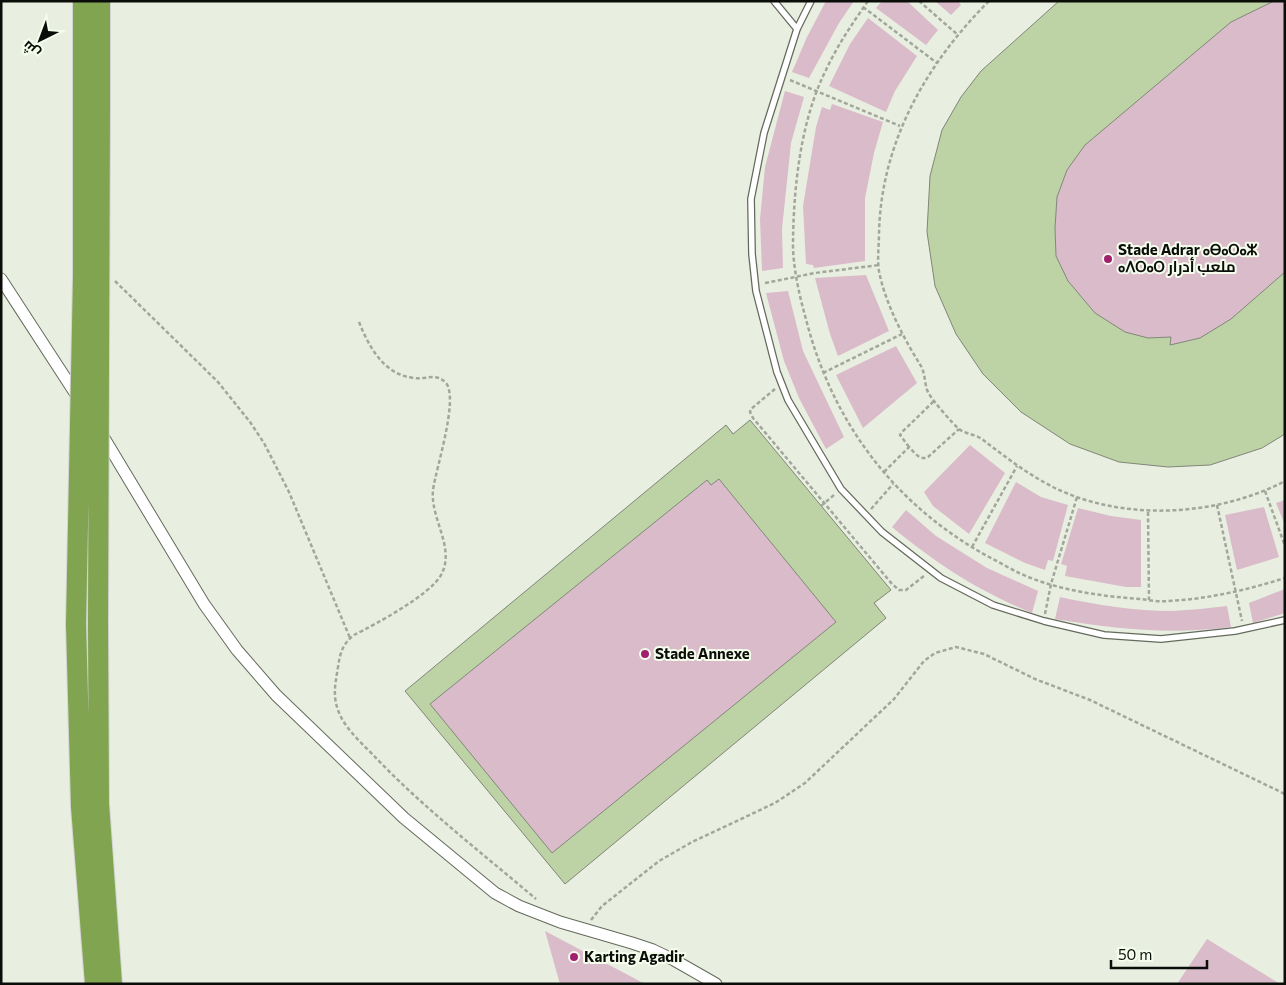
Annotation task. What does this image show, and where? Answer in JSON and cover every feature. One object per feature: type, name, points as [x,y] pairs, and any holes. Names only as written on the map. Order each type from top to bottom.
[{"type":"highway","points":[[83,1],[91,105],[99,804],[112,984]]},
{"type":"highway","points":[[95,984],[81,808],[76,624],[83,276],[91,105],[100,1]]},
{"type":"street","points":[[1,279],[119,460],[204,604],[256,674],[404,818],[495,893],[539,914],[653,950],[716,984]]},
{"type":"lane","points":[[774,1],[797,29]]},
{"type":"lane","points":[[810,2],[797,29],[764,133],[751,199],[752,254],[756,285],[767,336],[781,384],[802,426],[841,489],[882,532],[940,578],[993,605],[1044,621],[1104,635],[1161,639],[1210,635],[1285,620]]},
{"type":"path","points":[[868,1],[845,34],[824,73],[818,91],[800,152],[794,203],[793,249],[800,299],[815,353],[838,404],[868,453],[893,484],[909,500],[964,543],[1020,573],[1071,590],[1166,602],[1214,597],[1285,578]]},
{"type":"path","points":[[919,1],[958,35]]},
{"type":"path","points":[[989,1],[958,35],[937,63],[915,98],[901,126],[890,158],[882,196],[879,222],[880,272],[902,334],[924,371],[927,391],[959,429],[978,436],[1017,466],[1052,487],[1077,497],[1148,511],[1184,510],[1217,505],[1264,491],[1285,480]]},
{"type":"path","points":[[863,7],[937,63]]},
{"type":"path","points":[[782,77],[901,126]]},
{"type":"path","points":[[756,285],[796,276],[879,265]]},
{"type":"path","points":[[110,276],[218,382],[259,436],[289,492],[350,638]]},
{"type":"path","points":[[359,322],[370,346],[383,364],[390,370],[415,378],[434,376],[445,382],[450,391],[450,408],[434,483],[433,499],[435,514],[445,547],[446,562],[440,577],[425,593],[350,638],[343,646],[339,656],[334,697],[341,717],[355,736],[416,798],[538,901]]},
{"type":"path","points":[[823,373],[902,334]]},
{"type":"path","points":[[781,384],[752,406],[750,412],[753,418],[823,505],[892,584],[899,590],[906,590],[931,571]]},
{"type":"path","points":[[935,401],[900,435],[909,447],[924,459],[959,429]]},
{"type":"path","points":[[884,472],[909,447]]},
{"type":"path","points":[[972,547],[1017,466]]},
{"type":"path","points":[[866,516],[893,484]]},
{"type":"path","points":[[823,505],[841,489]]},
{"type":"path","points":[[1264,491],[1285,546]]},
{"type":"path","points":[[1044,621],[1051,584],[1077,497]]},
{"type":"path","points":[[1217,505],[1244,629]]},
{"type":"path","points":[[1148,511],[1149,600]]},
{"type":"path","points":[[583,928],[602,906],[659,861],[692,842],[775,803],[805,783],[894,699],[924,661],[935,653],[956,647],[984,654],[1028,676],[1090,700],[1285,794]]},
{"type":"shaded area","points":[[826,1],[854,1],[839,23],[809,78],[792,72],[807,37]]},
{"type":"shaded area","points":[[882,1],[907,1],[938,30],[926,45],[876,8]]},
{"type":"shaded area","points":[[935,1],[958,1],[961,5],[951,15]]},
{"type":"shaded area","name":"Stade Adrar ⴰⴱⴰⵔⴰⵣ ⴰⴷⵔⴰⵔ ملعب أدرار","points":[[1059,1],[1285,1],[1285,434],[1262,448],[1210,465],[1168,467],[1119,462],[1071,444],[1021,412],[983,374],[956,334],[935,286],[927,232],[930,176],[942,130],[961,97],[981,71]]},
{"type":"shaded area","points":[[868,18],[917,56],[895,91],[886,112],[829,86],[850,44]]},
{"type":"shaded area","points":[[785,91],[804,97],[791,143],[782,229],[783,268],[762,271],[760,219],[765,167]]},
{"type":"shaded area","points":[[832,104],[883,122],[874,153],[865,198],[865,261],[814,268],[813,265],[806,264],[803,206],[816,127],[822,107],[830,110]]},
{"type":"shaded area","points":[[866,275],[889,331],[838,356],[815,278]]},
{"type":"shaded area","points":[[788,291],[803,351],[844,437],[826,449],[799,398],[784,361],[766,293]]},
{"type":"shaded area","points":[[896,346],[917,383],[863,428],[836,375]]},
{"type":"shaded area","name":"Stade Annexe","points":[[750,420],[891,590],[875,603],[886,618],[565,884],[405,691],[726,425],[734,434]]},
{"type":"shaded area","points":[[970,445],[1005,473],[969,534],[933,506],[924,492]]},
{"type":"shaded area","points":[[1016,482],[1041,497],[1068,505],[1053,561],[1048,560],[1045,570],[1025,563],[985,543]]},
{"type":"shaded area","points":[[1285,500],[1285,525],[1276,503]]},
{"type":"shaded area","points":[[1264,507],[1279,557],[1237,570],[1225,515]]},
{"type":"shaded area","points":[[1078,508],[1111,516],[1141,520],[1141,587],[1126,587],[1065,576],[1067,566],[1061,564]]},
{"type":"shaded area","points":[[906,510],[936,536],[987,568],[1038,591],[1032,613],[993,595],[959,576],[892,527]]},
{"type":"shaded area","points":[[1285,589],[1285,613],[1253,623],[1249,603]]},
{"type":"shaded area","points":[[1060,597],[1116,607],[1159,611],[1180,611],[1227,606],[1231,627],[1164,631],[1100,626],[1055,619]]},
{"type":"shaded area","name":"Karting Agadir","points":[[545,931],[645,984],[560,984]]},
{"type":"shaded area","points":[[1207,939],[1280,984],[1177,984]]},
{"type":"building","name":"Stade Adrar ⴰⴱⴰⵔⴰⵣ ⴰⴷⵔⴰⵔ ملعب أدرار","points":[[1059,1],[1274,1],[1231,22],[1085,145],[1067,170],[1057,197],[1055,228],[1056,256],[1068,281],[1095,313],[1125,332],[1148,338],[1171,337],[1170,345],[1200,338],[1231,319],[1285,272],[1285,434],[1262,448],[1210,465],[1168,467],[1119,462],[1070,444],[1021,412],[983,374],[956,334],[935,286],[927,232],[930,176],[942,130],[961,97],[981,71]]},
{"type":"building","points":[[750,420],[891,590],[874,603],[886,618],[565,884],[405,691],[726,425],[733,434]],"holes":[[[719,479],[836,622],[552,853],[430,704],[707,480],[711,485]]]},
{"type":"place","name":"Stade Adrar ⴰⴱⴰⵔⴰⵣ ⴰⴷⵔⴰⵔ ملعب أدرار","points":[[1108,259]]},
{"type":"place","name":"Stade Annexe","points":[[645,654]]},
{"type":"place","name":"Karting Agadir","points":[[574,957]]}]
